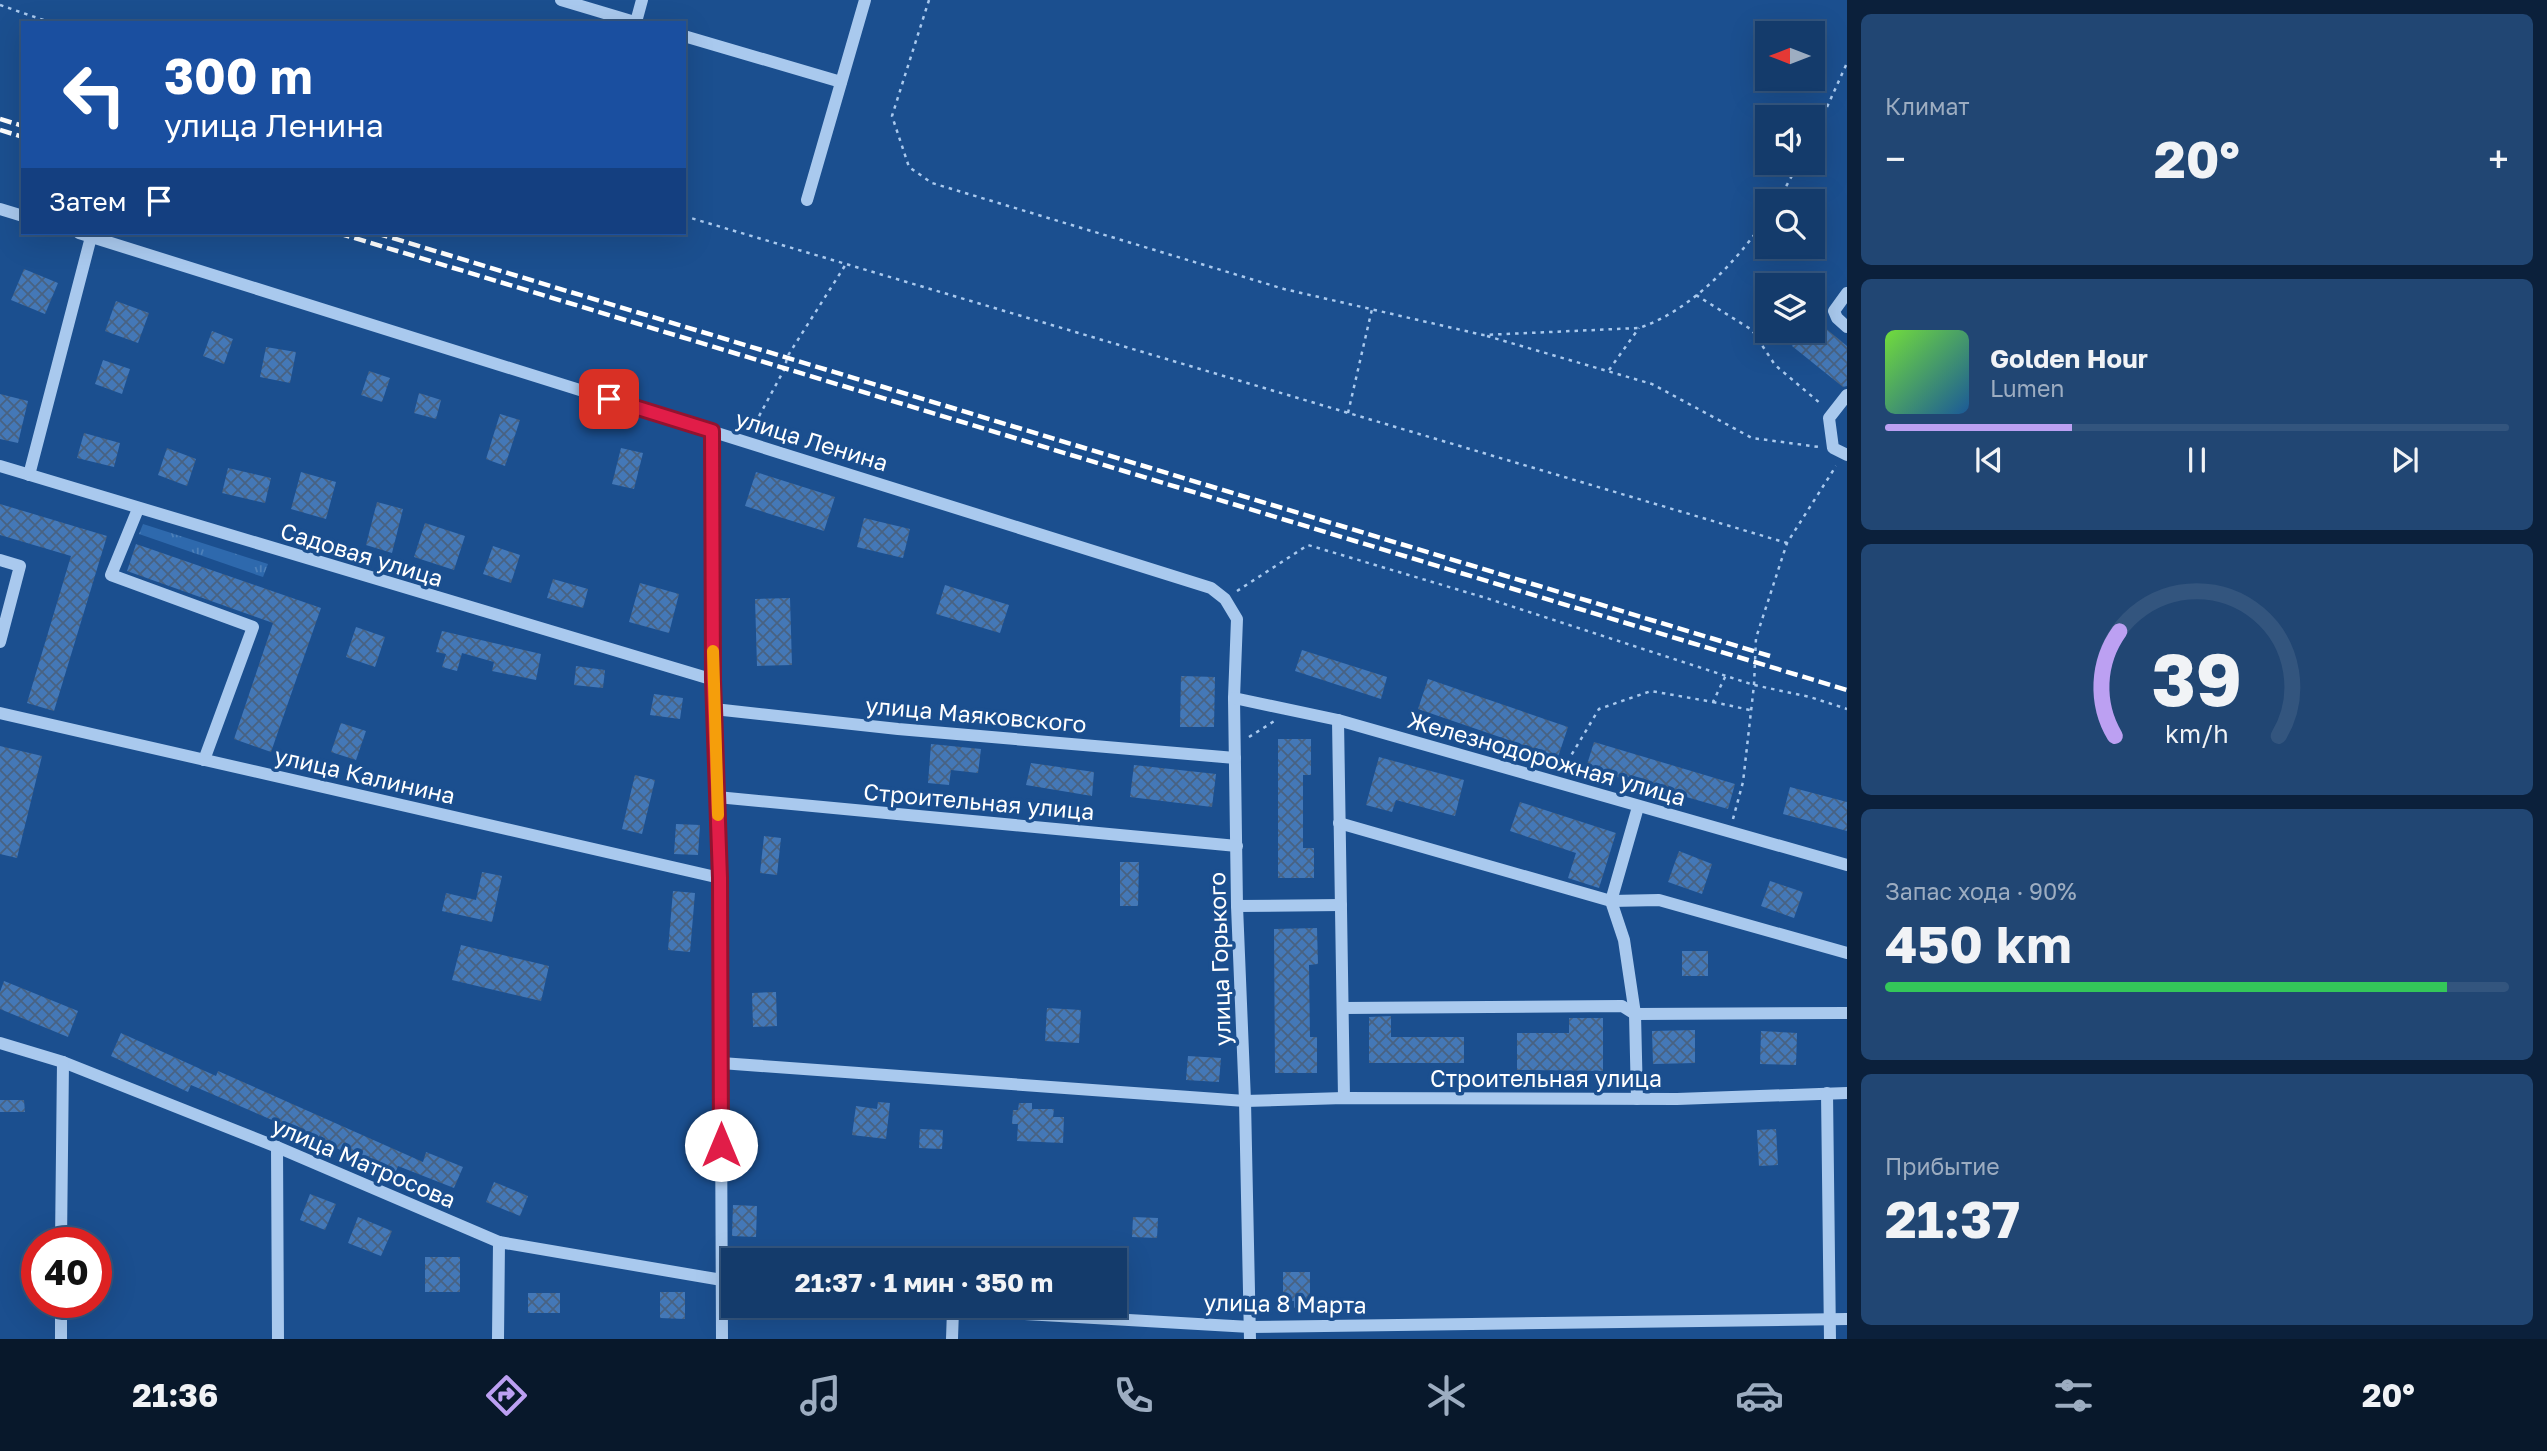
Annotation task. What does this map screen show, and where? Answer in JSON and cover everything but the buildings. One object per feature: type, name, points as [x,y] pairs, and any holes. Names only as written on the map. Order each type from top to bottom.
[{"type":"street","points":[[561,0],[634,21]]},
{"type":"street","points":[[637,21],[642,0]]},
{"type":"street","points":[[807,200],[865,0]]},
{"type":"street","points":[[686,37],[841,82]]},
{"type":"street","points":[[0,209],[21,215]]},
{"type":"street","points":[[29,475],[85,235]]},
{"type":"street","name":"улица Ленина","points":[[85,235],[1211,587],[1225,598]]},
{"type":"street","points":[[1847,293],[1834,311],[1847,327]]},
{"type":"street","points":[[1843,451],[1829,422],[1847,395]]},
{"type":"street","points":[[712,431],[713,680],[720,878],[722,1248]]},
{"type":"street","name":"Садовая улица","points":[[0,466],[713,680]]},
{"type":"street","points":[[138,509],[111,575],[253,627],[204,760]]},
{"type":"street","points":[[0,560],[20,566],[0,642]]},
{"type":"street","name":"улица Горького","points":[[1225,598],[1237,619],[1234,698],[1237,906],[1250,1333]]},
{"type":"street","name":"Железнодорожная улица","points":[[1234,698],[1338,720],[1847,866]]},
{"type":"street","name":"улица Маяковского","points":[[714,709],[898,729],[1235,758]]},
{"type":"street","name":"улица Калинина","points":[[0,713],[720,878]]},
{"type":"street","points":[[1338,720],[1344,1098]]},
{"type":"street","name":"Строительная улица","points":[[717,797],[1237,846]]},
{"type":"street","points":[[1637,1099],[1635,1014],[1623,940],[1611,901],[1638,807]]},
{"type":"street","points":[[1339,823],[1611,901],[1659,900],[1847,953]]},
{"type":"street","points":[[1237,906],[1341,905]]},
{"type":"street","points":[[1343,1008],[1622,1006],[1635,1014],[1847,1013]]},
{"type":"street","name":"улица Матросова","points":[[0,1043],[63,1062],[277,1147],[499,1242],[721,1280]]},
{"type":"street","points":[[61,1227],[63,1062]]},
{"type":"street","name":"Строительная улица","points":[[721,1063],[1245,1101],[1344,1098],[1637,1099],[1847,1093]]},
{"type":"street","points":[[1826,1093],[1830,1339]]},
{"type":"street","points":[[277,1147],[278,1339]]},
{"type":"street","points":[[498,1339],[499,1242]]},
{"type":"street","points":[[61,1318],[61,1339]]},
{"type":"street","points":[[722,1318],[722,1339]]},
{"type":"street","points":[[952,1339],[953,1318]]},
{"type":"street","name":"улица 8 Марта","points":[[1056,1318],[1250,1333],[1847,1319]]},
{"type":"path","points":[[929,0],[892,116],[909,167],[932,183],[1284,289],[1483,335],[1609,370],[1652,384],[1752,438],[1843,451],[1787,543],[1756,638],[1754,685],[1743,782],[1730,832]]},
{"type":"path","points":[[0,5],[46,21]]},
{"type":"path","points":[[1825,112],[1847,63]]},
{"type":"path","points":[[686,217],[1787,543]]},
{"type":"path","points":[[1483,335],[1639,328],[1662,320],[1696,295],[1748,245],[1755,235]]},
{"type":"path","points":[[746,441],[785,369],[786,357],[846,264]]},
{"type":"path","points":[[1696,295],[1752,330],[1775,365],[1833,413]]},
{"type":"path","points":[[1348,413],[1372,309]]},
{"type":"path","points":[[1609,370],[1639,328]]},
{"type":"path","points":[[1225,598],[1308,545],[1486,598],[1754,685],[1810,697],[1847,709]]},
{"type":"path","points":[[1713,702],[1726,675]]},
{"type":"path","points":[[1556,782],[1599,709],[1651,691],[1751,710]]},
{"type":"green space","points":[[143,524],[268,564],[263,577],[139,534]]},
{"type":"railway","points":[[0,119],[21,125]]},
{"type":"railway","points":[[0,130],[21,136]]},
{"type":"railway","points":[[345,235],[1847,690]]},
{"type":"railway","points":[[383,235],[1770,656]]},
{"type":"slow traffic","points":[[713,651],[718,815]]},
{"type":"route","points":[[609,399],[712,431],[713,680],[720,878],[721,1145]]}]
